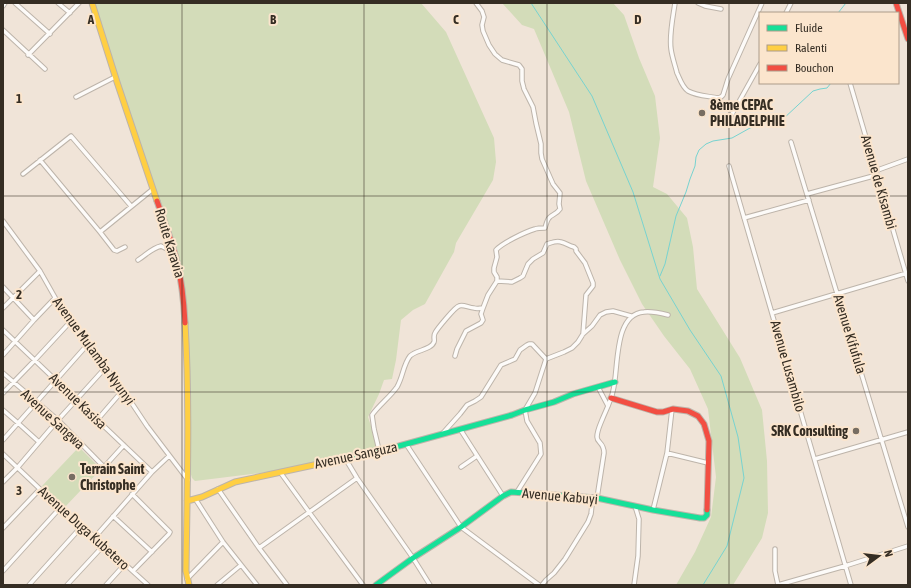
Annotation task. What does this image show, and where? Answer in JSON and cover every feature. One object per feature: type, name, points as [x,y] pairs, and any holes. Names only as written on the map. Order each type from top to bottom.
[{"type":"street","points":[[15,3],[50,34]]},
{"type":"street","points":[[58,3],[70,13]]},
{"type":"street","points":[[28,55],[79,3]]},
{"type":"street","name":"Route Karavia","points":[[92,3],[181,275],[188,386],[186,567],[189,585]]},
{"type":"street","points":[[455,356],[466,331],[482,322],[483,319],[481,314],[483,308],[488,295],[497,281],[494,272],[497,257],[496,250],[523,234],[536,229],[544,228],[549,217],[560,211],[560,196],[542,159],[541,144],[534,107],[524,89],[522,69],[519,65],[502,60],[495,54],[482,30],[484,17],[482,11],[476,3]]},
{"type":"street","points":[[675,3],[671,48],[680,80],[687,90],[696,94],[718,98],[723,95],[728,79],[762,3]]},
{"type":"street","points":[[698,3],[721,9]]},
{"type":"street","points":[[786,12],[791,3]]},
{"type":"street","points":[[899,12],[908,40]]},
{"type":"street","points":[[3,30],[28,55],[45,69]]},
{"type":"street","points":[[731,116],[759,66]]},
{"type":"street","points":[[76,97],[115,76]]},
{"type":"street","name":"Avenue de Kisambi","points":[[850,84],[907,273],[908,281]]},
{"type":"street","points":[[23,174],[71,136],[131,206]]},
{"type":"street","name":"Avenue Kifufula","points":[[791,142],[908,527]]},
{"type":"street","points":[[40,160],[114,250],[117,251],[125,247]]},
{"type":"street","points":[[807,194],[876,173],[908,160]]},
{"type":"street","name":"Avenue Lusambilo","points":[[729,166],[851,585]]},
{"type":"street","points":[[100,232],[153,189]]},
{"type":"street","points":[[744,218],[809,200]]},
{"type":"street","name":"Avenue Mulamba Nyunyi","points":[[3,221],[40,271],[55,298],[71,321],[188,480]]},
{"type":"street","points":[[497,281],[512,282],[523,276],[528,264],[543,253],[547,244],[560,241],[569,246],[574,246],[585,263],[593,286],[586,295],[583,334]]},
{"type":"street","points":[[138,260],[152,250],[161,246],[175,253]]},
{"type":"street","points":[[3,308],[40,271]]},
{"type":"street","points":[[772,313],[907,273]]},
{"type":"street","points":[[3,287],[34,320]]},
{"type":"street","points":[[3,355],[55,298]]},
{"type":"street","points":[[379,450],[372,415],[398,385],[405,365],[410,358],[414,353],[432,345],[434,342],[434,334],[457,306],[483,308]]},
{"type":"street","points":[[546,359],[572,348],[600,315],[606,312],[613,311],[632,316]]},
{"type":"street","points":[[406,444],[461,527],[541,585],[558,568],[588,522],[592,510],[604,453],[604,447],[596,437],[612,398],[622,328],[632,316],[644,312],[668,315]]},
{"type":"street","points":[[3,393],[71,321]]},
{"type":"street","name":"Avenue Kasisa","points":[[3,330],[152,472]]},
{"type":"street","points":[[3,440],[88,344]]},
{"type":"street","points":[[442,434],[467,405],[481,397],[501,365],[515,359],[520,350],[529,344],[532,344],[546,359]]},
{"type":"street","points":[[517,492],[541,454],[540,443],[528,421],[525,410],[535,393],[546,359]]},
{"type":"street","points":[[3,482],[106,367]]},
{"type":"street","name":"Avenue Sangwa","points":[[3,373],[58,420],[102,466],[105,466],[124,445]]},
{"type":"street","name":"Avenue Sanguza","points":[[187,501],[196,500],[234,482],[406,444],[512,415],[615,382]]},
{"type":"street","points":[[598,387],[608,406]]},
{"type":"street","points":[[98,419],[123,390]]},
{"type":"street","points":[[612,398],[657,412],[672,409],[688,410],[696,414],[702,420],[709,441],[708,463],[667,453]]},
{"type":"street","points":[[653,510],[667,453],[672,409]]},
{"type":"street","points":[[3,410],[39,442]]},
{"type":"street","points":[[460,429],[503,496]]},
{"type":"street","points":[[815,459],[908,432]]},
{"type":"street","name":"Avenue Duga Kubetero","points":[[3,454],[60,508],[104,545],[147,585]]},
{"type":"street","points":[[95,538],[132,494],[169,456]]},
{"type":"street","points":[[461,467],[477,456]]},
{"type":"street","points":[[345,458],[356,478],[413,558],[430,585]]},
{"type":"street","name":"Avenue Kabuyi","points":[[376,585],[413,558],[461,527],[503,496],[511,492],[594,497],[653,510],[704,518],[707,515],[708,463]]},
{"type":"street","points":[[280,472],[363,585]]},
{"type":"street","points":[[260,548],[356,478]]},
{"type":"street","points":[[3,528],[40,489]]},
{"type":"street","points":[[218,489],[288,585]]},
{"type":"street","points":[[132,494],[170,531],[169,534],[133,571]]},
{"type":"street","points":[[196,500],[223,542],[256,585]]},
{"type":"street","points":[[634,585],[638,556],[640,519],[635,506]]},
{"type":"street","points":[[3,571],[60,508]]},
{"type":"street","points":[[113,516],[152,552]]},
{"type":"street","points":[[29,585],[82,526]]},
{"type":"street","points":[[187,579],[223,542]]},
{"type":"street","points":[[67,585],[104,545]]},
{"type":"street","points":[[775,549],[775,571],[778,585],[908,546]]},
{"type":"street","points":[[106,585],[125,564]]},
{"type":"street","points":[[217,585],[241,565]]},
{"type":"green space","points":[[94,3],[421,3],[446,32],[494,138],[496,162],[493,180],[456,243],[454,252],[425,304],[413,310],[401,320],[392,379],[384,380],[368,417],[379,450],[292,469],[195,481],[192,478],[190,471],[191,411],[180,265],[122,94]]},
{"type":"green space","points":[[502,3],[613,3],[624,15],[639,58],[655,96],[660,138],[653,187],[667,194],[687,218],[693,247],[697,289],[740,358],[762,410],[767,461],[768,513],[762,538],[733,585],[676,585],[695,552],[711,517],[716,477],[708,409],[690,369],[664,336],[642,304],[620,260],[586,181],[569,112],[534,29],[522,25]]},
{"type":"green space","name":"Terrain Saint Christophe","points":[[79,447],[101,469],[64,508],[42,486]]},
{"type":"waterway","points":[[531,3],[592,96],[633,192],[660,279],[690,330],[721,376],[738,437],[744,478],[727,546],[703,585]]},
{"type":"waterway","points":[[839,12],[846,3]]},
{"type":"waterway","points":[[660,276],[665,264],[676,216],[686,192],[699,150],[706,144],[713,141],[732,138],[750,128],[769,122],[774,123],[782,120],[813,91],[827,88],[830,84]]},
{"type":"traffic: fast","points":[[337,460],[399,446],[512,415],[554,402],[573,394],[615,382]]},
{"type":"traffic: fast","points":[[376,585],[413,558],[511,492],[597,498],[700,518],[704,518],[707,515],[707,510]]},
{"type":"traffic: slow","points":[[92,3],[157,201]]},
{"type":"traffic: slow","points":[[185,323],[188,416],[186,571],[189,585]]},
{"type":"traffic: slow","points":[[187,501],[202,497],[235,482],[337,460]]},
{"type":"traffic: jam","points":[[896,3],[908,39]]},
{"type":"traffic: jam","points":[[157,201],[179,270],[185,323]]},
{"type":"traffic: jam","points":[[611,398],[657,412],[673,409],[688,411],[698,416],[704,424],[709,441],[707,510]]},
{"type":"place","name":"8ème CEPAC PHILADELPHIE","points":[[702,113]]},
{"type":"place","name":"SRK Consulting","points":[[856,431]]},
{"type":"place","name":"Terrain Saint Christophe","points":[[72,477]]}]
